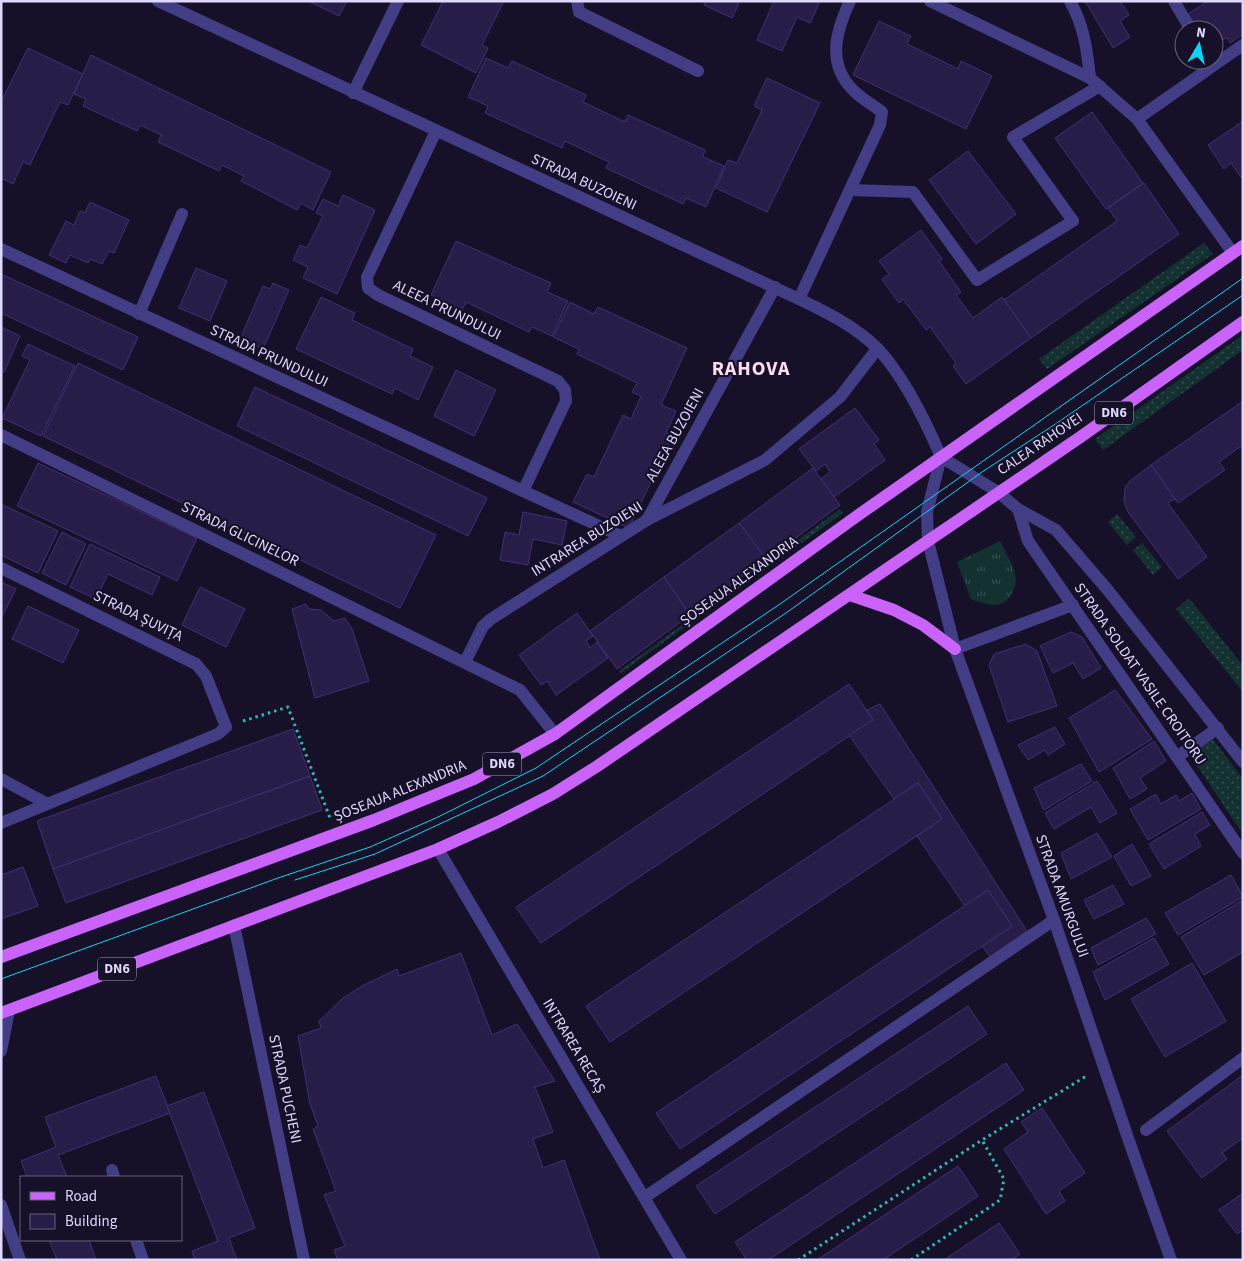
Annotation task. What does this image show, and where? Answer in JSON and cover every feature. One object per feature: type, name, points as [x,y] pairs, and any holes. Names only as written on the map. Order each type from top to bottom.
[{"type":"main road","name":"DN6","points":[[942,457],[1238,250]]},
{"type":"main road","name":"CALEA RAHOVEI","points":[[928,542],[1243,322]]},
{"type":"main road","name":"ȘOSEAUA ALEXANDRIA","points":[[1,957],[336,835],[474,779],[555,734],[942,457]]},
{"type":"main road","name":"DN6","points":[[5,1012],[438,849],[498,822],[553,794],[928,542]]},
{"type":"main road","points":[[850,595],[894,610],[923,626],[954,649]]},
{"type":"street","name":"STRADA BUZOIENI","points":[[158,1],[799,299],[842,321],[877,349],[924,417],[942,457]]},
{"type":"street","points":[[353,93],[398,1]]},
{"type":"street","points":[[577,1],[579,12],[698,71]]},
{"type":"street","points":[[799,299],[880,125],[882,112],[853,90],[839,69],[835,51],[839,25],[850,1]]},
{"type":"street","points":[[930,1],[1095,82],[1136,119],[1238,250]]},
{"type":"street","points":[[1070,1],[1080,19],[1086,38],[1095,82]]},
{"type":"street","points":[[1174,1],[1185,20]]},
{"type":"street","points":[[1224,56],[1243,45]]},
{"type":"street","points":[[1136,119],[1202,70]]},
{"type":"street","points":[[850,190],[913,192],[976,280],[1073,221],[1013,137],[1095,82]]},
{"type":"street","name":"ALEEA PRUNDULUI","points":[[436,131],[367,277],[368,288],[378,295],[558,381],[565,390],[566,402],[524,491]]},
{"type":"street","points":[[139,314],[182,214]]},
{"type":"street","name":"STRADA PRUNDULUI","points":[[1,249],[621,536]]},
{"type":"street","name":"ALEEA BUZOIENI","points":[[647,520],[775,288]]},
{"type":"street","name":"INTRAREA BUZOIENI","points":[[464,662],[483,626],[491,618],[647,520],[695,493],[765,460],[840,397],[877,349]]},
{"type":"street","name":"STRADA GLICINELOR","points":[[1,435],[464,662]]},
{"type":"street","name":"STRADA SOLDAT VASILE CROITORU","points":[[942,457],[998,492],[1018,509],[1056,530],[1107,589],[1243,762]]},
{"type":"street","name":"STRADA AMURGULUI","points":[[942,457],[927,512],[928,542],[954,649],[1054,920],[1171,1260]]},
{"type":"street","name":"STRADA SOLDAT VASILE CROITORU","points":[[1018,509],[1028,541],[1243,853]]},
{"type":"street","name":"STRADA ȘUVIȚA","points":[[1,568],[196,664],[206,676],[226,727]]},
{"type":"street","points":[[954,649],[1073,605]]},
{"type":"street","points":[[464,662],[520,690],[555,734]]},
{"type":"street","points":[[1,823],[218,734],[226,727]]},
{"type":"street","points":[[1177,757],[1218,728]]},
{"type":"street","points":[[1,779],[46,803]]},
{"type":"street","name":"INTRAREA RECAȘ","points":[[438,849],[680,1259]]},
{"type":"street","points":[[645,1197],[1054,920]]},
{"type":"street","name":"STRADA PUCHENI","points":[[234,925],[304,1260]]},
{"type":"street","points":[[1,1051],[5,1012]]},
{"type":"street","points":[[1146,1130],[1243,1058]]},
{"type":"street","points":[[1,1205],[20,1260]]},
{"type":"street","points":[[136,1241],[143,1260]]},
{"type":"path","points":[[226,727],[288,707],[336,835]]},
{"type":"path","points":[[798,1260],[982,1140],[1103,1066]]},
{"type":"path","points":[[911,1260],[1000,1200],[1004,1179],[982,1140]]},
{"type":"green space","points":[[1204,243],[1213,254],[1047,369],[1039,359]]},
{"type":"green space","points":[[1243,335],[1243,350],[1103,450],[1095,439]]},
{"type":"green space","points":[[840,509],[843,513],[621,673],[619,671]]},
{"type":"green space","points":[[1117,514],[1136,537],[1127,545],[1108,522]]},
{"type":"green space","points":[[1000,541],[1015,574],[1015,586],[1009,599],[994,605],[971,599],[957,562]]},
{"type":"green space","points":[[1142,543],[1162,567],[1153,575],[1133,550]]},
{"type":"green space","points":[[1189,598],[1243,666],[1243,692],[1176,609]]},
{"type":"green space","points":[[1213,739],[1243,779],[1243,834],[1190,755]]},
{"type":"building","points":[[308,1],[347,1],[339,16]]},
{"type":"building","points":[[443,1],[504,1],[482,45],[488,48],[476,73],[421,45]]},
{"type":"building","points":[[705,1],[740,1],[732,18],[704,5]]},
{"type":"building","points":[[774,1],[820,1],[810,23],[797,17],[782,51],[757,40]]},
{"type":"building","points":[[1085,1],[1120,1],[1129,15],[1120,21],[1130,37],[1113,48]]},
{"type":"building","points":[[1203,1],[1243,1],[1243,34],[1230,43],[1227,37],[1224,39],[1224,20],[1192,20],[1188,14],[1205,3]]},
{"type":"building","points":[[879,21],[911,36],[907,44],[958,69],[961,61],[992,76],[966,129],[853,75]]},
{"type":"building","points":[[28,48],[83,74],[68,105],[60,102],[30,165],[23,162],[13,184],[1,178],[1,102]]},
{"type":"building","points":[[91,55],[331,172],[313,210],[301,203],[297,210],[241,181],[244,176],[222,165],[219,171],[158,142],[161,135],[140,125],[137,131],[83,106],[86,99],[74,94]]},
{"type":"building","points":[[486,58],[508,68],[512,61],[586,95],[583,102],[625,122],[628,115],[705,150],[703,157],[724,166],[706,207],[686,198],[683,204],[606,168],[609,162],[565,141],[562,148],[485,113],[488,106],[468,97]]},
{"type":"building","points":[[767,78],[820,103],[767,212],[716,188],[728,160],[737,163],[762,110],[754,106]]},
{"type":"building","points":[[1092,112],[1143,183],[1106,209],[1055,138]]},
{"type":"building","points":[[1243,121],[1243,180],[1231,163],[1224,169],[1208,145]]},
{"type":"building","points":[[968,151],[1016,214],[976,244],[929,180]]},
{"type":"building","points":[[1144,183],[1179,234],[1031,338],[1004,300],[1117,221],[1108,208]]},
{"type":"building","points":[[343,195],[375,210],[337,294],[303,278],[308,267],[293,260],[300,245],[307,248],[323,216],[316,213],[323,199],[338,206]]},
{"type":"building","points":[[90,202],[129,220],[114,253],[109,251],[102,264],[90,259],[88,263],[70,255],[66,263],[49,255],[66,221],[74,225],[80,211],[85,213]]},
{"type":"building","points":[[921,230],[942,259],[939,261],[961,292],[956,295],[973,318],[1002,297],[1031,338],[966,384],[953,366],[956,363],[930,327],[926,330],[903,299],[899,303],[882,279],[889,274],[879,261]]},
{"type":"building","points":[[456,241],[551,283],[547,292],[568,301],[552,336],[532,327],[529,332],[466,302],[462,310],[431,295]]},
{"type":"building","points":[[196,268],[227,281],[210,321],[179,308]]},
{"type":"building","points":[[1,274],[138,337],[123,370],[1,313]]},
{"type":"building","points":[[273,283],[289,290],[263,349],[240,339],[263,286],[270,289]]},
{"type":"building","points":[[321,297],[355,313],[352,320],[413,349],[410,356],[433,367],[418,400],[395,388],[392,394],[296,349]]},
{"type":"building","points":[[570,302],[594,314],[598,307],[687,348],[661,405],[676,411],[666,433],[673,436],[629,528],[573,502],[587,474],[594,477],[623,415],[631,419],[641,396],[632,392],[637,383],[577,354],[579,349],[553,337]]},
{"type":"building","points":[[1,327],[20,336],[4,372],[1,371]]},
{"type":"building","points":[[28,344],[75,366],[41,436],[2,418],[30,360],[22,356]]},
{"type":"building","points":[[78,363],[436,535],[400,608],[43,436]]},
{"type":"building","points":[[456,370],[496,390],[474,436],[434,416]]},
{"type":"building","points":[[255,387],[487,498],[468,536],[237,426]]},
{"type":"building","points":[[1243,401],[1243,445],[1219,462],[1225,470],[1178,503],[1151,465]]},
{"type":"building","points":[[855,408],[879,440],[874,444],[885,460],[834,497],[821,479],[830,472],[825,464],[816,471],[799,449]]},
{"type":"building","points":[[38,463],[197,538],[177,581],[17,506]]},
{"type":"building","points":[[1151,465],[1175,499],[1168,503],[1207,557],[1178,579],[1128,512],[1124,501],[1125,488],[1130,481]]},
{"type":"building","points":[[813,468],[840,505],[766,560],[739,523]]},
{"type":"building","points":[[1,504],[58,531],[38,573],[1,555]]},
{"type":"building","points":[[523,512],[567,521],[562,545],[533,539],[528,565],[500,560],[505,532],[519,535]]},
{"type":"building","points":[[739,523],[766,559],[690,615],[664,577]]},
{"type":"building","points":[[62,532],[86,544],[66,585],[42,573]]},
{"type":"building","points":[[90,544],[160,577],[152,595],[108,574],[96,599],[70,587]]},
{"type":"building","points":[[664,577],[690,615],[617,669],[590,631]]},
{"type":"building","points":[[1,582],[16,589],[1,619]]},
{"type":"building","points":[[200,587],[245,609],[226,647],[182,625]]},
{"type":"building","points":[[306,604],[309,609],[321,610],[334,621],[345,618],[352,629],[369,681],[315,698],[292,609]]},
{"type":"building","points":[[28,606],[79,630],[63,663],[12,639]]},
{"type":"building","points":[[577,613],[593,636],[586,641],[590,648],[597,642],[608,658],[556,695],[547,681],[541,685],[519,655]]},
{"type":"building","points":[[1071,632],[1082,637],[1101,668],[1083,679],[1073,663],[1053,673],[1040,646]]},
{"type":"building","points":[[1026,644],[1037,651],[1057,706],[1008,722],[989,665],[994,654]]},
{"type":"building","points":[[849,684],[873,720],[541,943],[516,907]]},
{"type":"building","points":[[1115,690],[1152,739],[1099,772],[1069,718]]},
{"type":"building","points":[[880,704],[1027,931],[990,957],[982,946],[1012,926],[988,890],[965,906],[917,836],[942,819],[918,783],[894,799],[849,735],[873,720],[867,710]]},
{"type":"building","points":[[1055,727],[1065,744],[1048,755],[1045,750],[1028,760],[1018,745]]},
{"type":"building","points":[[293,729],[310,776],[53,869],[37,821]]},
{"type":"building","points":[[1154,741],[1166,761],[1140,778],[1147,789],[1130,799],[1113,768]]},
{"type":"building","points":[[1081,764],[1092,781],[1044,810],[1034,788]]},
{"type":"building","points":[[310,776],[322,810],[66,903],[53,869]]},
{"type":"building","points":[[1097,781],[1117,813],[1100,823],[1091,807],[1054,829],[1045,813]]},
{"type":"building","points":[[918,783],[942,819],[610,1042],[586,1006]]},
{"type":"building","points":[[1192,793],[1201,809],[1148,840],[1130,809],[1156,794],[1161,804],[1176,795],[1179,801]]},
{"type":"building","points":[[1202,812],[1210,825],[1195,834],[1201,846],[1164,869],[1149,844]]},
{"type":"building","points":[[1097,833],[1112,857],[1071,879],[1061,853]]},
{"type":"building","points":[[1132,844],[1151,876],[1131,886],[1114,856]]},
{"type":"building","points":[[23,867],[38,906],[1,919],[1,875]]},
{"type":"building","points":[[1231,875],[1243,897],[1178,935],[1165,913]]},
{"type":"building","points":[[1113,885],[1124,904],[1094,919],[1084,900]]},
{"type":"building","points":[[988,890],[1012,926],[680,1149],[656,1113]]},
{"type":"building","points":[[1243,900],[1243,952],[1204,975],[1181,937]]},
{"type":"building","points":[[1146,918],[1156,934],[1098,965],[1091,948]]},
{"type":"building","points":[[1154,938],[1169,964],[1105,1000],[1093,972]]},
{"type":"building","points":[[461,953],[492,1035],[517,1024],[555,1081],[535,1087],[553,1132],[533,1139],[543,1168],[564,1160],[600,1260],[338,1260],[334,1250],[345,1246],[324,1195],[336,1191],[313,1129],[318,1126],[310,1104],[298,1036],[321,1028],[319,1021],[343,998],[362,986],[397,969],[399,976]]},
{"type":"building","points":[[1192,963],[1226,1021],[1165,1057],[1131,999]]},
{"type":"building","points":[[968,1006],[987,1034],[715,1214],[696,1186]]},
{"type":"building","points":[[1006,1063],[1024,1090],[768,1260],[747,1260],[735,1242]]},
{"type":"building","points":[[1243,1075],[1243,1138],[1222,1153],[1227,1159],[1202,1178],[1167,1131]]},
{"type":"building","points":[[156,1076],[170,1113],[58,1155],[67,1176],[27,1176],[21,1161],[56,1147],[45,1117]]},
{"type":"building","points":[[204,1092],[255,1228],[229,1238],[237,1260],[195,1260],[192,1251],[218,1241],[167,1106]]},
{"type":"building","points":[[1042,1108],[1085,1173],[1059,1191],[1065,1201],[1046,1214],[1004,1149],[1028,1132],[1021,1122]]},
{"type":"building","points":[[958,1166],[978,1196],[883,1260],[817,1260]]},
{"type":"building","points":[[1243,1193],[1243,1230],[1237,1234],[1219,1210]]},
{"type":"building","points":[[999,1223],[1020,1254],[1012,1260],[944,1260]]},
{"type":"building","points":[[49,1241],[89,1241],[96,1260],[57,1260]]},
{"type":"tram line","points":[[1,979],[278,878],[370,847],[438,817],[536,768],[780,604],[1243,278]]},
{"type":"tram line","points":[[295,880],[375,854],[543,776],[786,613],[982,472],[1057,423],[1243,295]]},
{"type":"district","name":"RAHOVA","points":[[751,369]]}]
